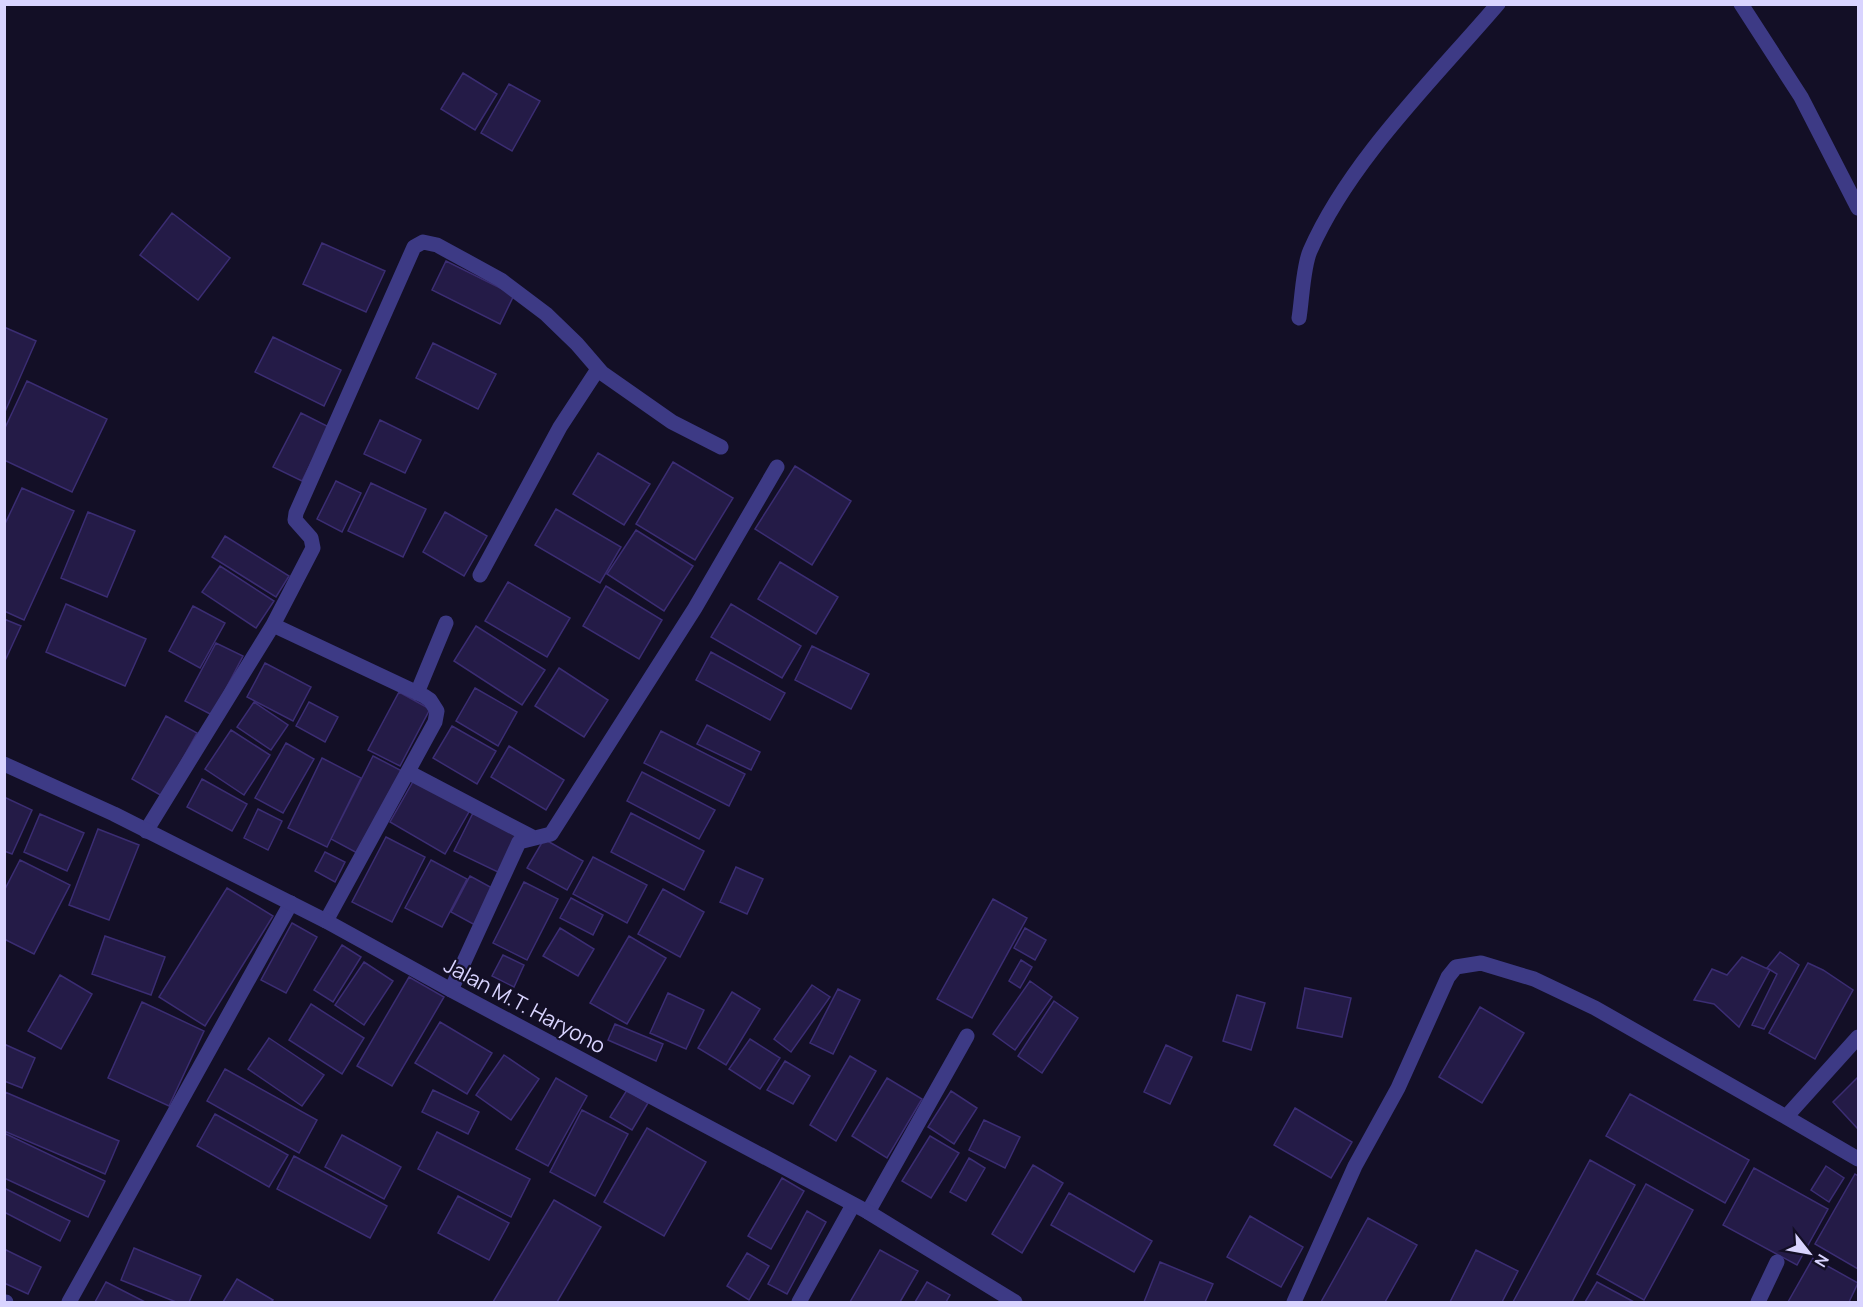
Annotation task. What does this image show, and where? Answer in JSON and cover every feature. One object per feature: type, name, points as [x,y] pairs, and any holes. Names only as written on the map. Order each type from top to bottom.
[{"type":"street","points":[[1299,318],[1309,253],[1339,197],[1381,139],[1498,4]]},
{"type":"street","points":[[1740,4],[1801,97],[1858,208]]},
{"type":"street","points":[[146,831],[273,625],[313,548],[311,538],[295,520],[298,508],[414,247],[418,243],[437,245],[501,280],[546,314],[577,344],[598,369],[672,422],[721,447]]},
{"type":"street","points":[[480,575],[560,427],[598,369]]},
{"type":"street","points":[[451,990],[519,842],[551,834],[695,608],[777,467]]},
{"type":"street","points":[[417,693],[446,624]]},
{"type":"street","points":[[273,625],[417,693],[430,700],[436,711],[435,722],[326,921]]},
{"type":"street","name":"Jalan M.T. Haryono","points":[[4,764],[146,831],[326,921],[868,1212],[1015,1302]]},
{"type":"street","points":[[408,772],[534,838]]},
{"type":"street","points":[[69,1302],[291,903]]},
{"type":"street","points":[[1294,1302],[1355,1166],[1398,1088],[1448,978],[1456,967],[1472,963],[1490,964],[1564,992],[1858,1159]]},
{"type":"street","points":[[868,1212],[967,1036]]},
{"type":"street","points":[[1786,1117],[1858,1037]]},
{"type":"street","points":[[799,1302],[853,1204]]},
{"type":"street","points":[[1758,1302],[1777,1262]]},
{"type":"building","points":[[463,73],[497,94],[475,130],[441,109]]},
{"type":"building","points":[[509,84],[540,101],[512,151],[481,133]]},
{"type":"building","points":[[172,213],[230,258],[198,300],[140,255]]},
{"type":"building","points":[[322,243],[385,271],[366,312],[303,284]]},
{"type":"building","points":[[446,261],[514,295],[500,324],[432,290]]},
{"type":"building","points":[[4,327],[36,341],[4,414]]},
{"type":"building","points":[[273,337],[341,370],[324,406],[255,372]]},
{"type":"building","points":[[433,343],[496,374],[478,409],[416,378]]},
{"type":"building","points":[[27,381],[107,419],[72,492],[4,460],[4,430]]},
{"type":"building","points":[[301,413],[329,427],[302,481],[273,467]]},
{"type":"building","points":[[380,420],[421,440],[405,473],[364,454]]},
{"type":"building","points":[[598,453],[650,484],[624,525],[573,494]]},
{"type":"building","points":[[673,462],[733,498],[695,560],[636,524]]},
{"type":"building","points":[[795,466],[851,501],[812,565],[755,529]]},
{"type":"building","points":[[336,481],[361,493],[342,532],[317,519]]},
{"type":"building","points":[[371,483],[426,509],[403,557],[348,531]]},
{"type":"building","points":[[22,488],[74,511],[24,620],[4,611],[4,526]]},
{"type":"building","points":[[556,509],[621,547],[600,583],[535,545]]},
{"type":"building","points":[[88,512],[135,531],[107,597],[61,578]]},
{"type":"building","points":[[445,512],[487,536],[464,576],[423,552]]},
{"type":"building","points":[[636,530],[693,566],[664,611],[607,574]]},
{"type":"building","points":[[225,536],[289,576],[276,597],[212,557]]},
{"type":"building","points":[[780,562],[838,597],[816,634],[758,599]]},
{"type":"building","points":[[220,566],[274,601],[256,628],[202,592]]},
{"type":"building","points":[[508,582],[570,618],[547,657],[485,621]]},
{"type":"building","points":[[606,586],[662,620],[639,659],[583,626]]},
{"type":"building","points":[[66,604],[146,639],[125,686],[46,652]]},
{"type":"building","points":[[731,604],[801,646],[782,678],[711,637]]},
{"type":"building","points":[[193,606],[225,623],[200,668],[169,651]]},
{"type":"building","points":[[4,619],[21,626],[4,663]]},
{"type":"building","points":[[476,626],[545,670],[522,705],[454,661]]},
{"type":"building","points":[[216,643],[243,656],[212,715],[185,701]]},
{"type":"building","points":[[812,646],[869,674],[851,709],[795,680]]},
{"type":"building","points":[[711,652],[785,693],[770,720],[696,680]]},
{"type":"building","points":[[265,663],[311,687],[293,721],[247,697]]},
{"type":"building","points":[[559,668],[608,700],[584,737],[535,706]]},
{"type":"building","points":[[475,688],[517,712],[498,746],[456,721]]},
{"type":"building","points":[[399,692],[430,709],[400,766],[368,750]]},
{"type":"building","points":[[254,702],[288,725],[271,750],[237,727]]},
{"type":"building","points":[[309,702],[338,717],[325,742],[296,726]]},
{"type":"building","points":[[166,716],[197,733],[162,796],[132,779]]},
{"type":"building","points":[[707,725],[760,752],[751,770],[697,744]]},
{"type":"building","points":[[452,726],[496,751],[477,784],[433,758]]},
{"type":"building","points":[[231,730],[270,755],[244,795],[205,769]]},
{"type":"building","points":[[661,731],[745,774],[729,806],[644,763]]},
{"type":"building","points":[[286,743],[314,759],[283,813],[255,798]]},
{"type":"building","points":[[509,746],[564,780],[546,810],[491,777]]},
{"type":"building","points":[[373,756],[402,771],[359,854],[331,839]]},
{"type":"building","points":[[322,758],[361,778],[327,847],[288,828]]},
{"type":"building","points":[[642,772],[715,810],[699,839],[627,801]]},
{"type":"building","points":[[415,778],[470,810],[445,854],[390,822]]},
{"type":"building","points":[[202,779],[247,804],[232,831],[187,807]]},
{"type":"building","points":[[4,797],[32,810],[12,854],[4,851]]},
{"type":"building","points":[[258,809],[282,821],[268,850],[244,838]]},
{"type":"building","points":[[473,813],[519,835],[500,873],[454,851]]},
{"type":"building","points":[[631,813],[704,851],[684,890],[611,852]]},
{"type":"building","points":[[40,814],[84,833],[67,871],[24,852]]},
{"type":"building","points":[[98,829],[139,845],[109,920],[69,905]]},
{"type":"building","points":[[386,837],[425,857],[392,922],[352,902]]},
{"type":"building","points":[[544,839],[583,861],[567,890],[527,868]]},
{"type":"building","points":[[325,852],[345,862],[335,882],[315,871]]},
{"type":"building","points":[[593,857],[647,885],[627,923],[573,894]]},
{"type":"building","points":[[20,860],[70,885],[34,954],[4,939],[4,891]]},
{"type":"building","points":[[431,860],[467,879],[442,927],[405,908]]},
{"type":"building","points":[[736,867],[763,879],[747,914],[720,902]]},
{"type":"building","points":[[470,876],[494,889],[475,925],[451,912]]},
{"type":"building","points":[[524,882],[558,899],[527,960],[493,943]]},
{"type":"building","points":[[227,888],[273,916],[205,1026],[159,997]]},
{"type":"building","points":[[663,889],[704,912],[680,957],[638,934]]},
{"type":"building","points":[[571,898],[603,915],[593,935],[560,918]]},
{"type":"building","points":[[993,899],[1027,918],[972,1018],[937,999]]},
{"type":"building","points":[[292,923],[317,937],[286,993],[261,980]]},
{"type":"building","points":[[560,928],[594,949],[578,976],[543,956]]},
{"type":"building","points":[[1025,928],[1046,940],[1035,960],[1014,948]]},
{"type":"building","points":[[105,936],[165,957],[151,995],[92,974]]},
{"type":"building","points":[[629,936],[666,958],[627,1024],[590,1003]]},
{"type":"building","points":[[342,945],[361,957],[333,1002],[314,990]]},
{"type":"building","points":[[1780,952],[1799,965],[1764,1029],[1752,1025],[1777,974],[1767,968]]},
{"type":"building","points":[[503,955],[524,965],[514,987],[492,976]]},
{"type":"building","points":[[1742,957],[1770,970],[1739,1027],[1714,1004],[1694,1000],[1712,969],[1727,975]]},
{"type":"building","points":[[1021,960],[1032,967],[1020,988],[1009,981]]},
{"type":"building","points":[[364,962],[393,981],[364,1025],[335,1005]]},
{"type":"building","points":[[1808,963],[1853,990],[1815,1059],[1769,1033]]},
{"type":"building","points":[[60,975],[92,994],[61,1049],[28,1031]]},
{"type":"building","points":[[409,977],[444,997],[392,1086],[357,1066]]},
{"type":"building","points":[[1030,981],[1052,997],[1015,1050],[993,1034]]},
{"type":"building","points":[[812,985],[830,997],[791,1052],[774,1039]]},
{"type":"building","points":[[1305,988],[1351,998],[1342,1037],[1297,1028]]},
{"type":"building","points":[[838,989],[860,1000],[833,1054],[810,1043]]},
{"type":"building","points":[[732,992],[760,1009],[726,1065],[698,1048]]},
{"type":"building","points":[[668,993],[704,1010],[686,1049],[650,1033]]},
{"type":"building","points":[[1237,995],[1265,1003],[1251,1050],[1223,1041]]},
{"type":"building","points":[[1054,1001],[1078,1018],[1042,1073],[1018,1056]]},
{"type":"building","points":[[142,1002],[204,1031],[169,1106],[108,1078]]},
{"type":"building","points":[[311,1004],[364,1038],[342,1074],[289,1040]]},
{"type":"building","points":[[1480,1007],[1524,1033],[1482,1103],[1439,1077]]},
{"type":"building","points":[[440,1022],[492,1053],[467,1094],[415,1063]]},
{"type":"building","points":[[615,1024],[663,1044],[656,1061],[608,1040]]},
{"type":"building","points":[[269,1038],[324,1075],[302,1106],[248,1069]]},
{"type":"building","points":[[750,1039],[780,1058],[760,1089],[729,1069]]},
{"type":"building","points":[[4,1044],[35,1058],[22,1088],[4,1081]]},
{"type":"building","points":[[1166,1045],[1192,1057],[1170,1104],[1144,1092]]},
{"type":"building","points":[[504,1055],[539,1079],[511,1120],[476,1095]]},
{"type":"building","points":[[850,1056],[876,1071],[836,1141],[810,1125]]},
{"type":"building","points":[[785,1061],[810,1076],[793,1104],[767,1090]]},
{"type":"building","points":[[225,1069],[317,1120],[299,1153],[207,1101]]},
{"type":"building","points":[[1858,1077],[1858,1129],[1833,1102]]},
{"type":"building","points":[[556,1078],[587,1096],[548,1166],[516,1149]]},
{"type":"building","points":[[887,1078],[922,1099],[887,1158],[852,1136]]},
{"type":"building","points":[[433,1090],[479,1112],[468,1134],[422,1112]]},
{"type":"building","points":[[627,1090],[648,1103],[632,1130],[610,1117]]},
{"type":"building","points":[[951,1091],[977,1108],[954,1144],[928,1127]]},
{"type":"building","points":[[5,1092],[119,1141],[105,1174],[4,1131]]},
{"type":"building","points":[[1630,1094],[1749,1160],[1725,1203],[1606,1136]]},
{"type":"building","points":[[1295,1108],[1352,1142],[1331,1178],[1274,1145]]},
{"type":"building","points":[[582,1110],[628,1134],[595,1196],[550,1172]]},
{"type":"building","points":[[215,1114],[288,1155],[269,1187],[197,1146]]},
{"type":"building","points":[[984,1120],[1020,1137],[1005,1168],[969,1150]]},
{"type":"building","points":[[647,1128],[706,1162],[664,1236],[604,1202]]},
{"type":"building","points":[[437,1132],[530,1179],[511,1217],[418,1169]]},
{"type":"building","points":[[4,1133],[105,1181],[88,1217],[4,1178]]},
{"type":"building","points":[[342,1135],[401,1167],[384,1199],[325,1167]]},
{"type":"building","points":[[930,1136],[959,1153],[931,1198],[902,1181]]},
{"type":"building","points":[[294,1156],[387,1206],[370,1238],[277,1189]]},
{"type":"building","points":[[969,1158],[985,1168],[966,1201],[950,1192]]},
{"type":"building","points":[[1590,1160],[1635,1185],[1572,1302],[1513,1302]]},
{"type":"building","points":[[1033,1165],[1063,1183],[1022,1253],[992,1234]]},
{"type":"building","points":[[1826,1166],[1844,1178],[1829,1202],[1811,1190]]},
{"type":"building","points":[[1754,1168],[1828,1209],[1797,1265],[1723,1225]]},
{"type":"building","points":[[1855,1174],[1858,1176],[1858,1269],[1815,1244]]},
{"type":"building","points":[[782,1178],[804,1191],[771,1249],[748,1236]]},
{"type":"building","points":[[1646,1184],[1693,1210],[1644,1300],[1597,1274]]},
{"type":"building","points":[[4,1188],[70,1221],[60,1241],[4,1212]]},
{"type":"building","points":[[1069,1193],[1152,1241],[1134,1272],[1051,1225]]},
{"type":"building","points":[[458,1196],[509,1223],[489,1260],[438,1233]]},
{"type":"building","points":[[554,1200],[601,1227],[557,1302],[493,1302]]},
{"type":"building","points":[[807,1211],[826,1222],[787,1294],[768,1284]]},
{"type":"building","points":[[1250,1216],[1303,1247],[1281,1287],[1227,1257]]},
{"type":"building","points":[[1368,1218],[1417,1245],[1385,1302],[1321,1302]]},
{"type":"building","points":[[134,1248],[201,1276],[189,1302],[176,1302],[121,1280]]},
{"type":"building","points":[[4,1249],[41,1267],[28,1294],[4,1283]]},
{"type":"building","points":[[880,1250],[918,1271],[900,1302],[850,1302]]},
{"type":"building","points":[[1476,1250],[1518,1271],[1502,1302],[1450,1302]]},
{"type":"building","points":[[747,1253],[769,1266],[749,1300],[727,1286]]},
{"type":"building","points":[[1813,1258],[1858,1283],[1849,1302],[1788,1302]]},
{"type":"building","points":[[1160,1262],[1213,1284],[1205,1302],[1144,1302]]},
{"type":"building","points":[[237,1279],[273,1300],[271,1302],[223,1302]]},
{"type":"building","points":[[106,1282],[145,1302],[95,1302]]},
{"type":"building","points":[[927,1282],[950,1295],[946,1302],[915,1302]]},
{"type":"building","points":[[1597,1282],[1634,1302],[1585,1302]]}]
